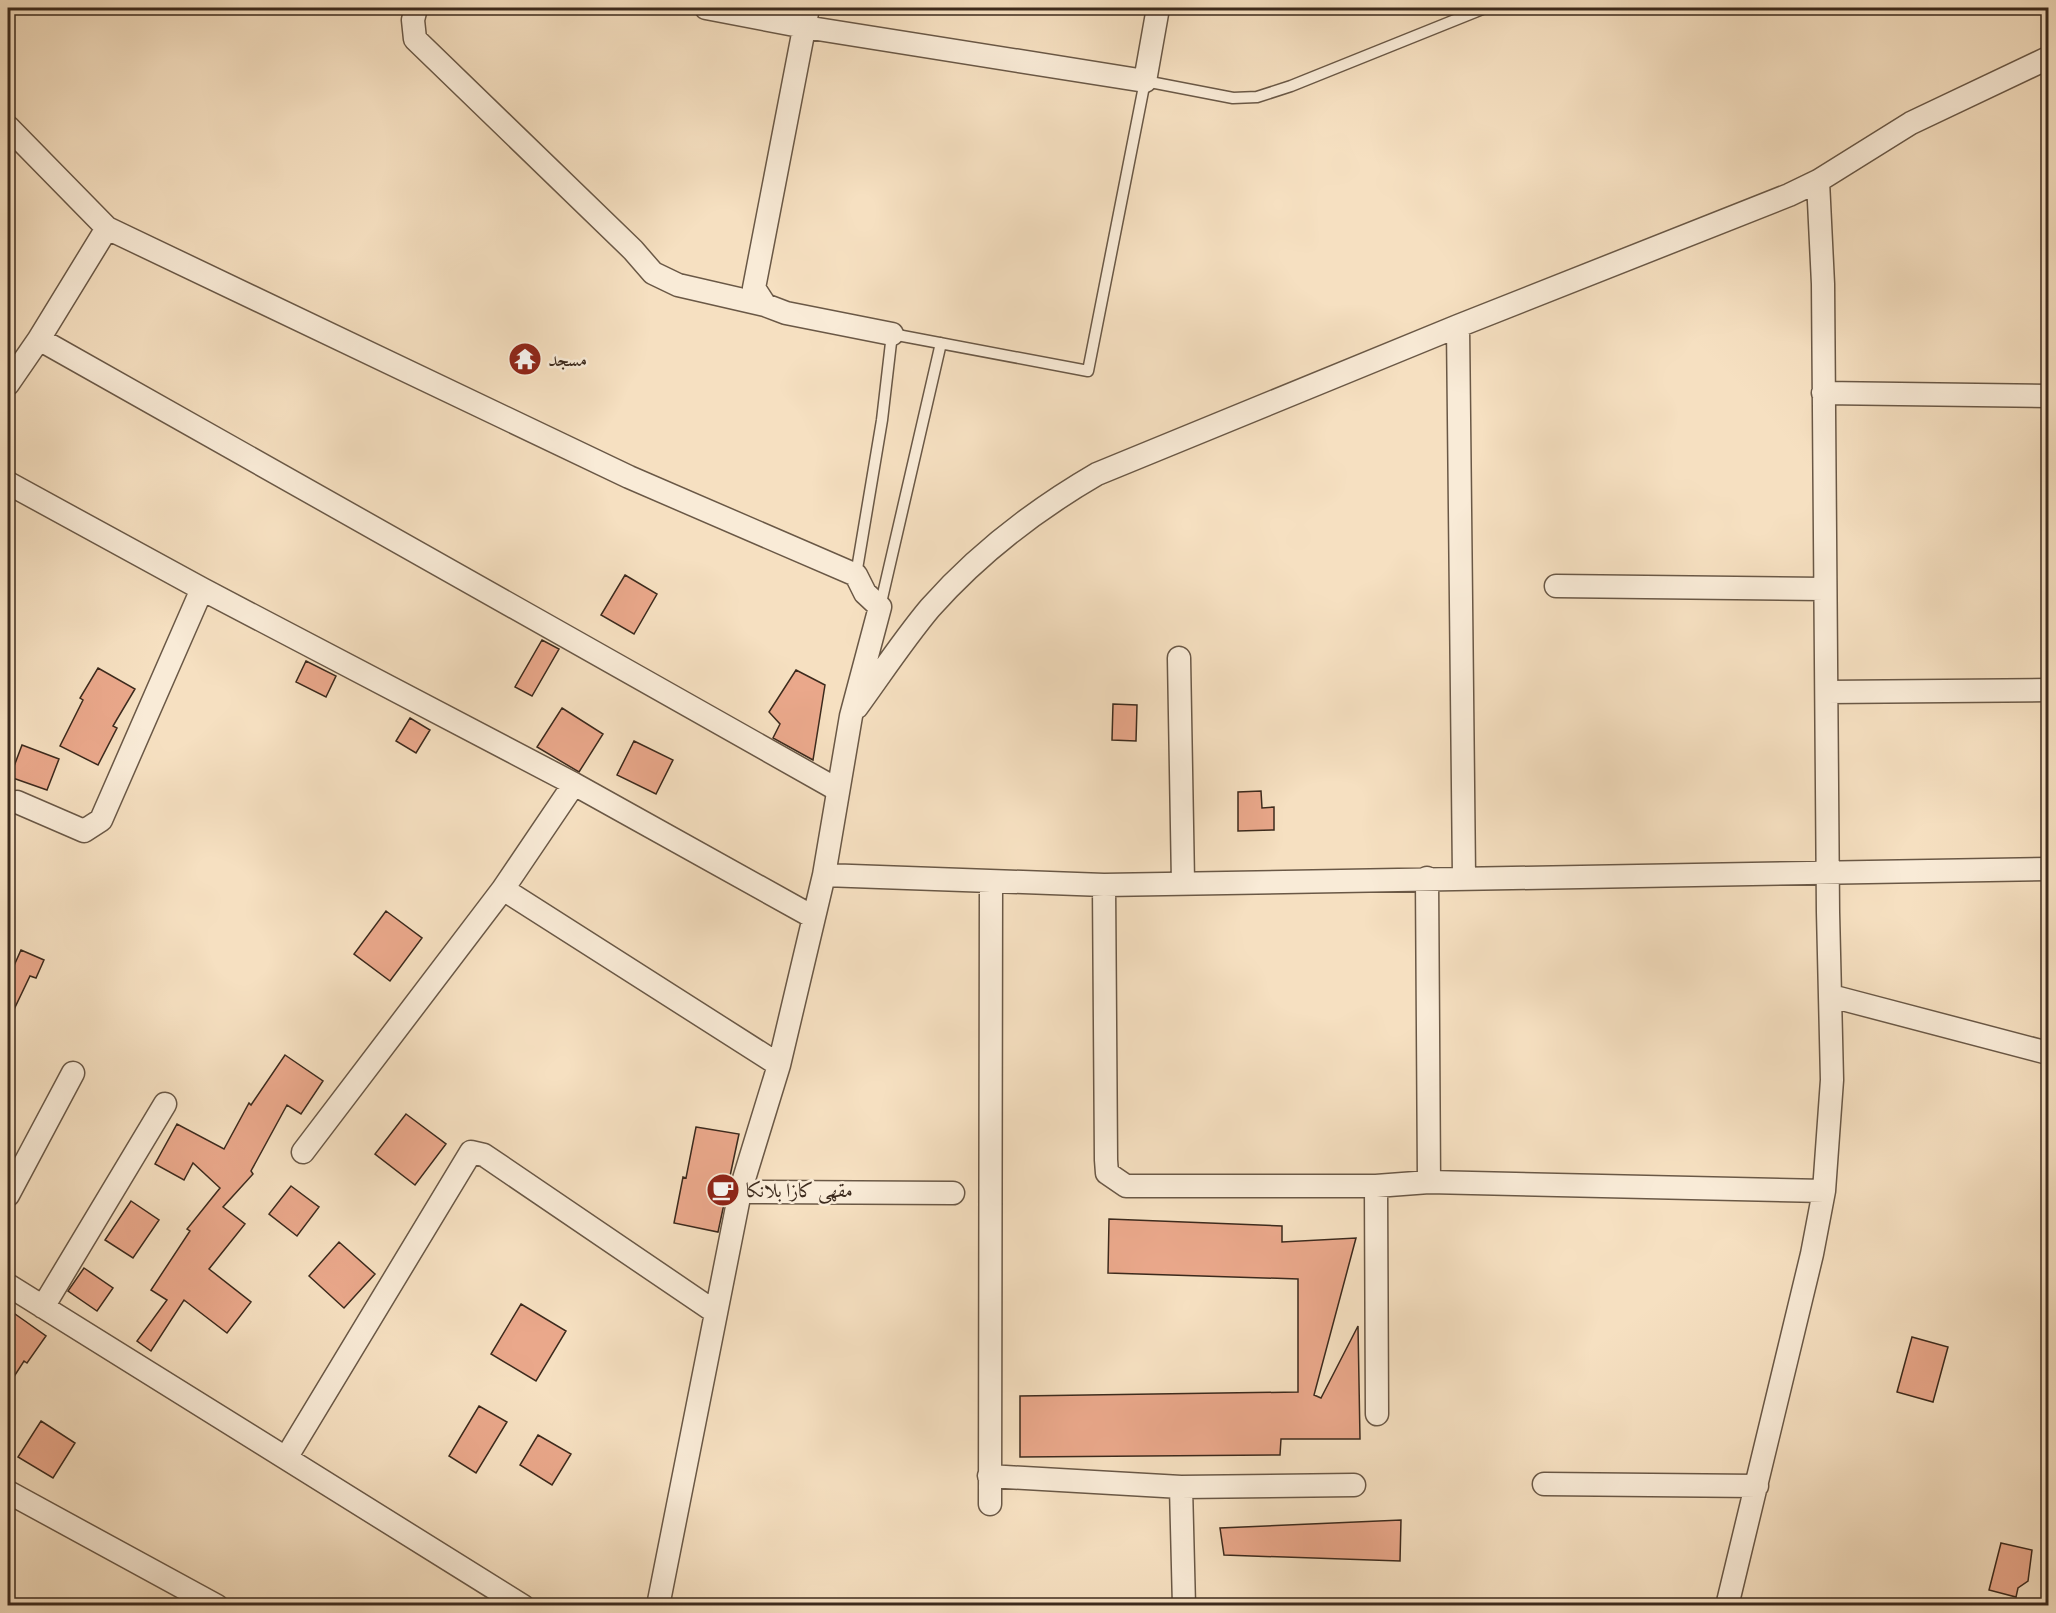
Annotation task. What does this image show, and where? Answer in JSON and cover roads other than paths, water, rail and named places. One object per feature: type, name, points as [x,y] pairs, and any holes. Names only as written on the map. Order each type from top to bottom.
[{"type":"street","points":[[416,8],[413,20],[415,39],[633,250],[653,273],[678,285],[765,305],[786,313],[892,334]]},
{"type":"street","points":[[706,8],[806,17],[1145,81],[1158,8]]},
{"type":"street","points":[[765,305],[754,288],[756,270],[806,17]]},
{"type":"street","points":[[851,716],[929,610],[956,580],[1000,539],[1060,495],[1097,474],[1176,439],[1789,195],[1818,180],[1911,123],[2049,58]]},
{"type":"street","points":[[8,127],[106,228],[629,477],[856,574],[865,593],[880,607],[851,716],[824,875],[779,1065],[740,1192],[658,1605]]},
{"type":"street","points":[[1727,1605],[1812,1254],[1824,1191],[1832,1080],[1818,180]]},
{"type":"street","points":[[8,384],[39,339],[106,228]]},
{"type":"street","points":[[1458,326],[1464,877]]},
{"type":"street","points":[[39,339],[838,790]]},
{"type":"street","points":[[1823,393],[2049,396]]},
{"type":"street","points":[[8,483],[202,589],[574,784],[813,917]]},
{"type":"street","points":[[1556,586],[1824,589]]},
{"type":"street","points":[[16,802],[84,831],[101,820],[202,589]]},
{"type":"street","points":[[1179,658],[1183,882]]},
{"type":"street","points":[[1827,692],[2049,690]]},
{"type":"street","points":[[303,1152],[503,889],[574,784]]},
{"type":"street","points":[[824,875],[1104,885],[1464,877],[1827,874],[2049,869]]},
{"type":"street","points":[[1427,878],[1429,1182]]},
{"type":"street","points":[[990,1504],[991,882]]},
{"type":"street","points":[[1104,885],[1107,1173],[1126,1186],[1376,1186],[1429,1182],[1824,1191]]},
{"type":"street","points":[[503,889],[779,1065]]},
{"type":"street","points":[[1831,996],[2049,1053]]},
{"type":"street","points":[[8,1196],[73,1073]]},
{"type":"street","points":[[43,1307],[165,1104]]},
{"type":"street","points":[[286,1458],[471,1152],[484,1155],[715,1312]]},
{"type":"street","points":[[1376,1186],[1377,1414]]},
{"type":"street","points":[[740,1192],[953,1193]]},
{"type":"street","points":[[8,1285],[523,1605]]},
{"type":"street","points":[[989,1476],[1181,1487],[1354,1485]]},
{"type":"street","points":[[1544,1484],[1757,1485]]},
{"type":"street","points":[[1181,1487],[1184,1605]]},
{"type":"street","points":[[8,1491],[217,1605]]},
{"type":"lane","points":[[856,574],[882,420],[892,334],[1088,371],[1145,81],[1233,98],[1257,97],[1291,86],[1485,8]]},
{"type":"lane","points":[[880,607],[916,461],[941,343]]},
{"type":"place","name":"مسجد","points":[[525,359]]},
{"type":"place","name":"مقهى كازا بلانكا","points":[[723,1190]]}]
